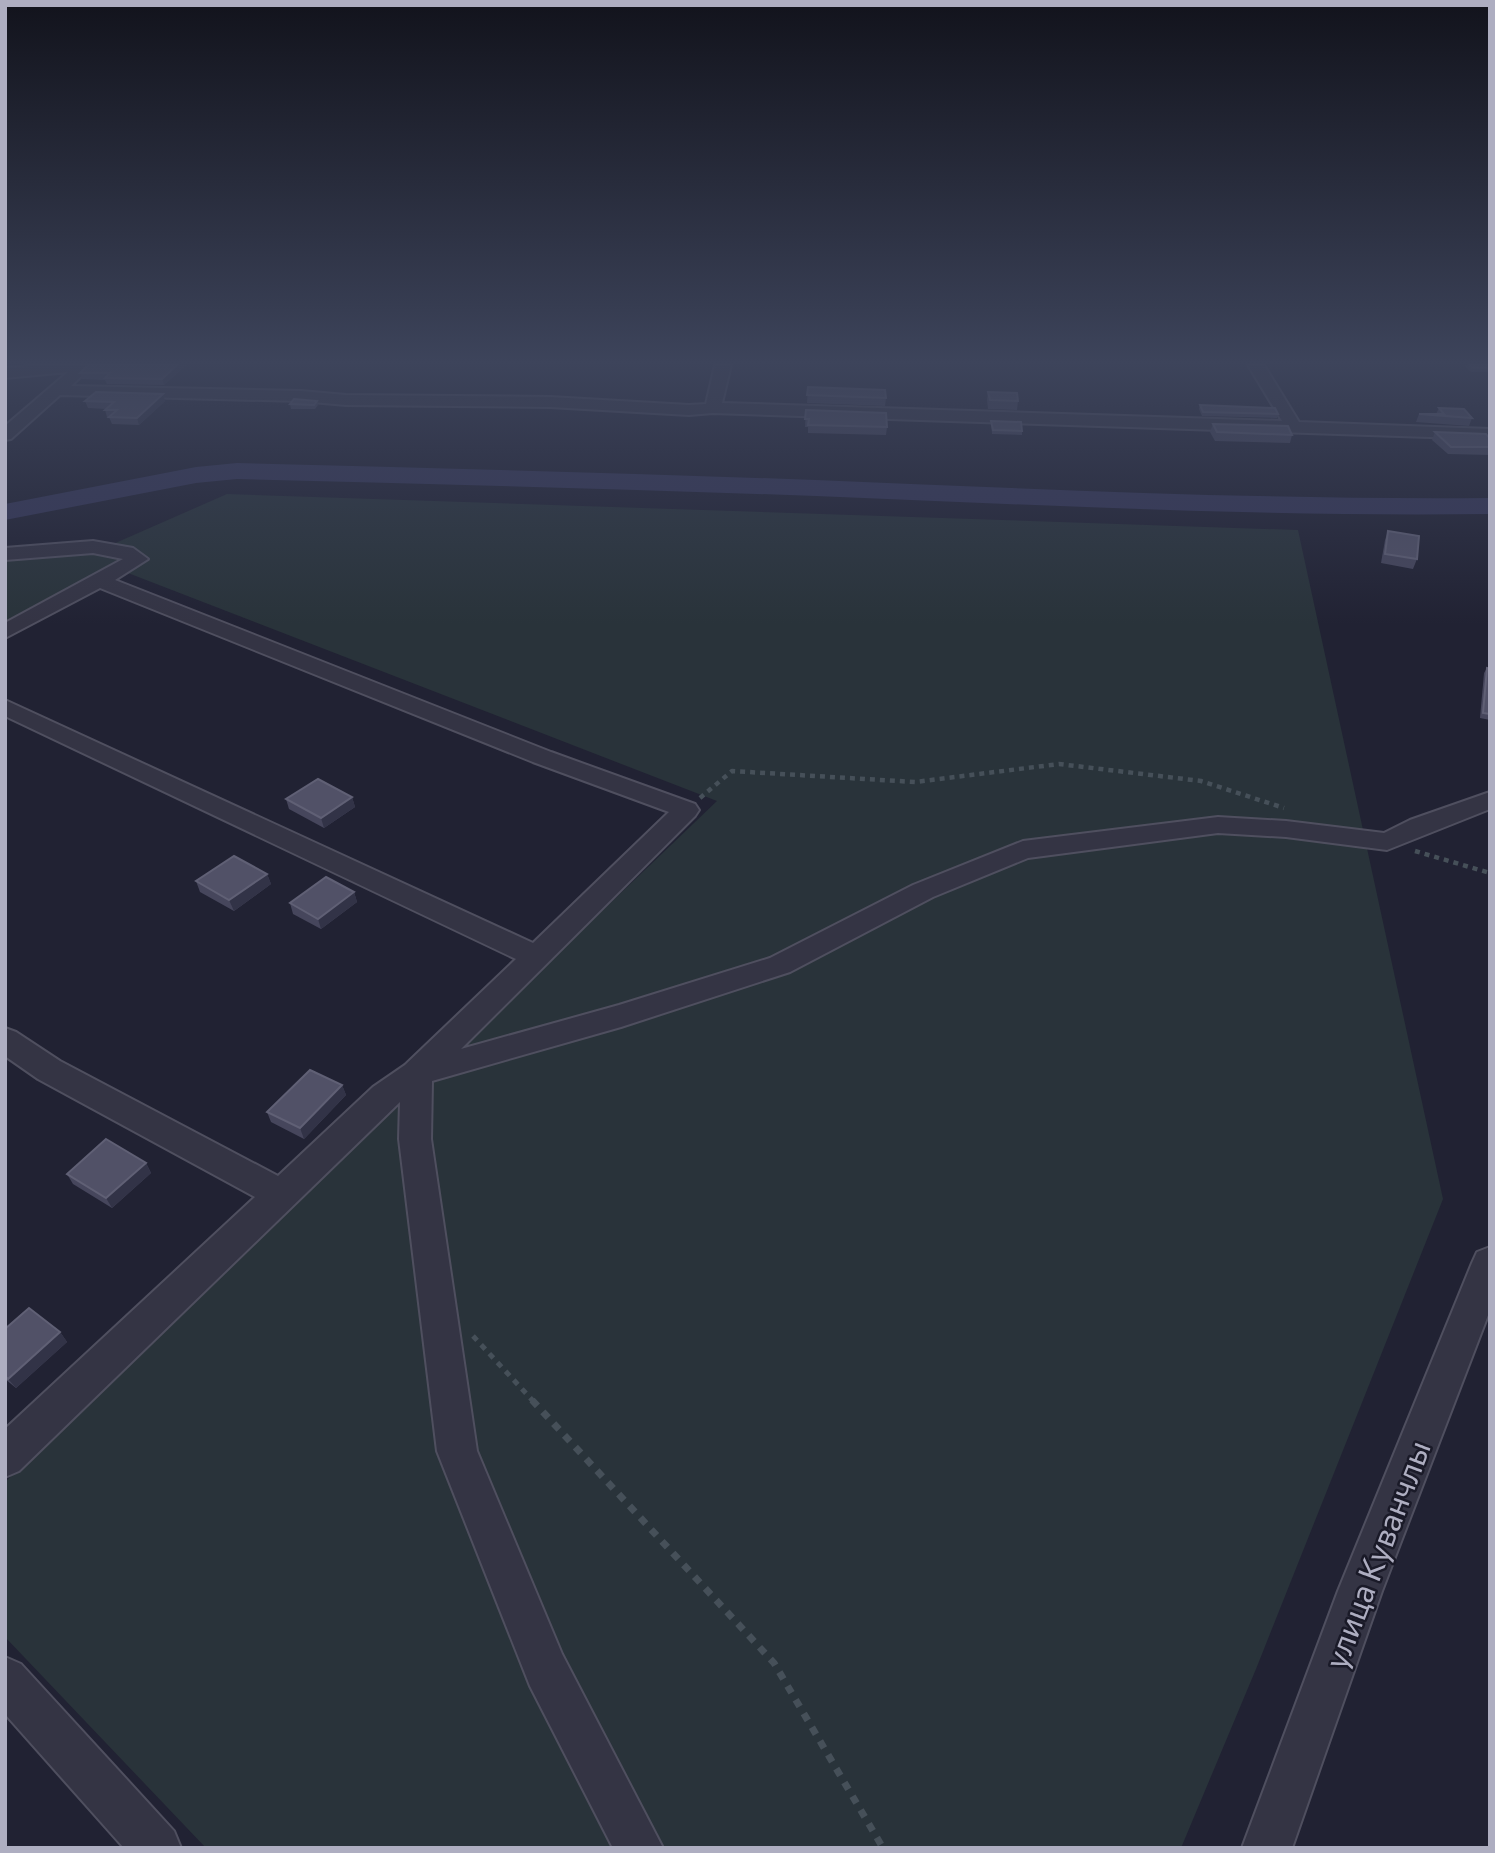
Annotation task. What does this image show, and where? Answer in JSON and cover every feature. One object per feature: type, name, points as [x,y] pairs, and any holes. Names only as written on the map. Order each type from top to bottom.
[{"type":"street","points":[[5,554],[81,547],[128,551],[138,559],[5,632]]},
{"type":"street","points":[[5,1457],[384,1096],[416,1074],[686,810],[541,757],[98,580]]},
{"type":"street","points":[[5,707],[536,956]]},
{"type":"street","points":[[416,1074],[440,1064],[621,1016],[780,965],[923,891],[1023,850],[1218,825],[1286,829],[1387,842],[1419,826],[1490,800]]},
{"type":"street","points":[[5,1040],[49,1070],[283,1195]]},
{"type":"street","points":[[416,1074],[415,1139],[457,1451],[546,1670],[639,1848]]},
{"type":"street","name":"улица Куванчлы","points":[[1267,1848],[1365,1578],[1490,1263]]},
{"type":"street","points":[[5,1680],[157,1848]]},
{"type":"path","points":[[686,810],[732,771],[915,782],[1059,764],[1201,781],[1294,811]]},
{"type":"path","points":[[1387,842],[1490,873]]},
{"type":"path","points":[[437,1297],[774,1663],[883,1848]]},
{"type":"shaded area","points":[[227,494],[1298,530],[1443,1199],[1256,1669],[1181,1848],[206,1848],[5,1637],[5,1482],[717,801],[128,573],[5,631],[5,559],[104,548]]},
{"type":"building","points":[[1388,531],[1419,536],[1417,559],[1385,554]]},
{"type":"building","points":[[1487,668],[1490,669],[1490,714],[1483,713]]},
{"type":"building","points":[[318,779],[352,797],[321,818],[286,799]]},
{"type":"building","points":[[234,856],[267,874],[229,900],[196,881]]},
{"type":"building","points":[[326,877],[354,892],[318,919],[290,903]]},
{"type":"building","points":[[310,1070],[342,1085],[300,1128],[267,1112]]},
{"type":"building","points":[[106,1139],[146,1163],[106,1198],[67,1174]]},
{"type":"building","points":[[29,1308],[60,1332],[8,1379],[5,1376],[5,1329]]},
{"type":"waterway","points":[[5,512],[196,475],[237,471],[632,481],[1088,499],[1401,507],[1490,506]]}]
